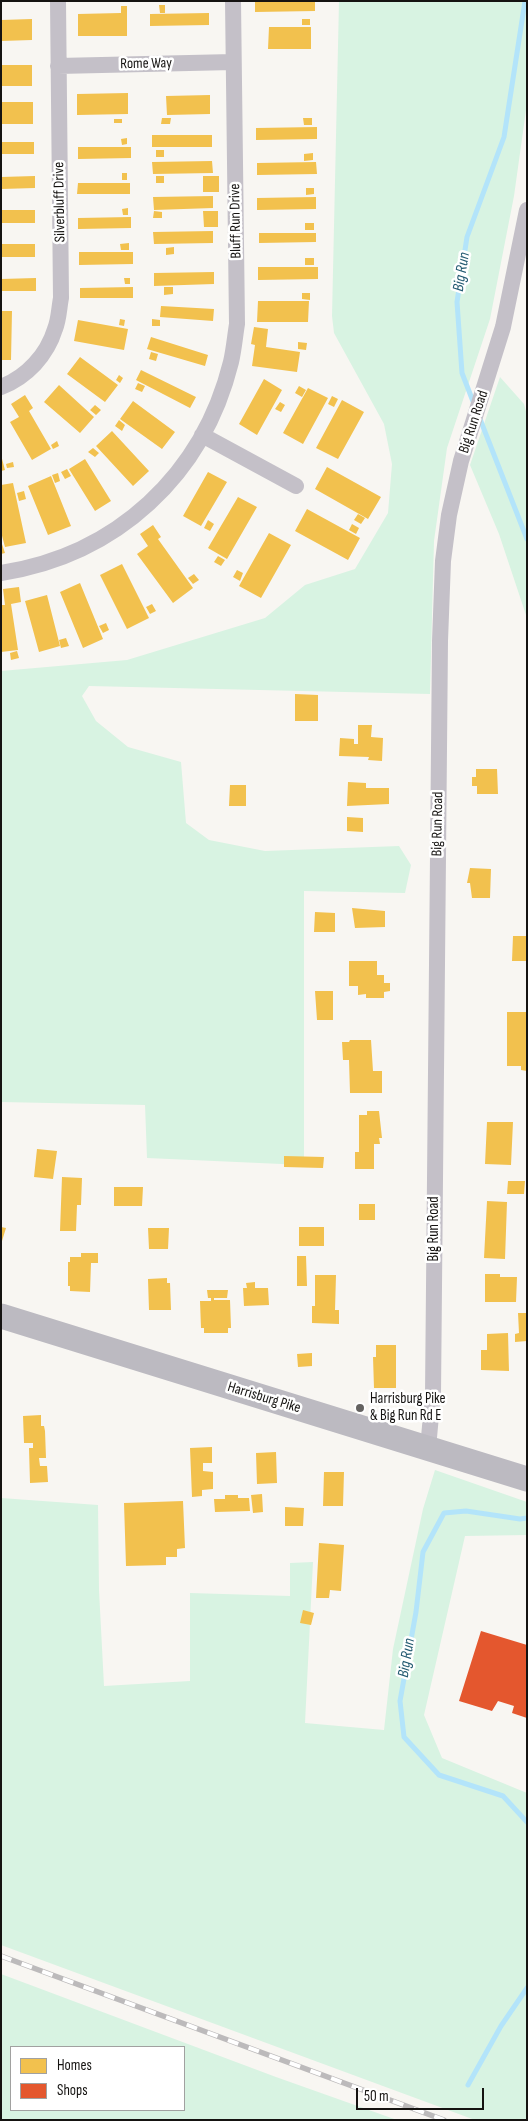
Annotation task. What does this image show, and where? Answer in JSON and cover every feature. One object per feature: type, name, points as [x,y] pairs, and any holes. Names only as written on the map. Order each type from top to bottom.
[{"type":"main road","name":"Harrisburg Pike","points":[[1,1316],[527,1479]]},
{"type":"street","name":"Silverbluff Drive","points":[[6,386],[28,371],[44,353],[56,328],[61,298],[58,1]]},
{"type":"street","name":"Bluff Run Drive","points":[[1,573],[25,569],[70,554],[108,535],[138,515],[170,481],[198,445],[219,398],[232,361],[237,324],[233,1]]},
{"type":"street","name":"Rome Way","points":[[58,66],[233,62]]},
{"type":"street","name":"Big Run Road","points":[[428,1448],[433,1394],[440,641],[443,561],[449,515],[461,461],[503,327],[527,210]]},
{"type":"street","points":[[202,435],[296,486]]},
{"type":"green space","points":[[339,1],[527,1],[527,103],[514,196],[490,319],[447,448],[434,541],[430,694],[89,686],[82,696],[96,721],[128,747],[181,762],[186,823],[209,840],[265,851],[399,846],[411,865],[405,893],[304,891],[304,1165],[147,1158],[145,1105],[1,1102],[1,671],[127,660],[265,618],[305,585],[355,569],[388,513],[392,464],[384,424],[334,333],[332,316]]},
{"type":"green space","points":[[500,377],[524,404],[527,415],[527,618],[499,534],[470,465]]},
{"type":"green space","points":[[435,1470],[527,1502],[527,1535],[465,1536],[424,1715],[442,1758],[527,1793],[527,2120],[475,2120],[1,1945],[1,1498],[98,1505],[99,1590],[104,1686],[190,1681],[190,1593],[290,1596],[290,1563],[313,1562],[305,1723],[384,1730],[393,1649],[423,1509]]},
{"type":"green space","points":[[1,1974],[276,2077],[397,2120],[1,2120]]},
{"type":"building: Homes","points":[[255,1],[315,1],[315,11],[255,12]]},
{"type":"building: Homes","points":[[159,5],[165,5],[165,13],[160,13]]},
{"type":"building: Homes","points":[[121,6],[127,6],[127,36],[78,36],[78,14],[121,13]]},
{"type":"building: Homes","points":[[209,13],[209,25],[150,26],[150,14]]},
{"type":"building: Homes","points":[[32,19],[32,40],[1,41],[1,20]]},
{"type":"building: Homes","points":[[302,19],[310,19],[310,25],[302,25]]},
{"type":"building: Homes","points":[[269,27],[311,27],[311,49],[268,49]]},
{"type":"building: Homes","points":[[1,65],[32,65],[32,86],[1,86]]},
{"type":"building: Homes","points":[[128,93],[128,114],[77,115],[77,94]]},
{"type":"building: Homes","points":[[210,95],[210,114],[167,115],[166,96]]},
{"type":"building: Homes","points":[[1,102],[33,102],[33,124],[1,124]]},
{"type":"building: Homes","points":[[162,118],[171,118],[170,124],[161,124]]},
{"type":"building: Homes","points":[[303,118],[312,118],[312,125],[304,125]]},
{"type":"building: Homes","points":[[114,119],[122,119],[122,123],[114,123]]},
{"type":"building: Homes","points":[[317,127],[317,139],[256,140],[256,128]]},
{"type":"building: Homes","points":[[152,135],[212,135],[212,147],[152,147]]},
{"type":"building: Homes","points":[[127,138],[127,144],[122,145],[121,139]]},
{"type":"building: Homes","points":[[1,142],[34,142],[34,154],[1,154]]},
{"type":"building: Homes","points":[[78,147],[131,147],[131,158],[78,159]]},
{"type":"building: Homes","points":[[156,150],[164,150],[164,157],[156,157]]},
{"type":"building: Homes","points":[[313,153],[313,160],[304,161],[304,154]]},
{"type":"building: Homes","points":[[212,161],[213,173],[153,174],[152,162]]},
{"type":"building: Homes","points":[[316,162],[317,174],[257,175],[257,163]]},
{"type":"building: Homes","points":[[122,173],[127,173],[127,180],[122,180]]},
{"type":"building: Homes","points":[[35,176],[35,188],[1,189],[1,177]]},
{"type":"building: Homes","points":[[156,176],[164,176],[164,183],[156,183]]},
{"type":"building: Homes","points":[[203,176],[219,176],[219,192],[203,192]]},
{"type":"building: Homes","points":[[78,183],[130,183],[130,194],[77,194]]},
{"type":"building: Homes","points":[[306,188],[314,188],[314,194],[306,195]]},
{"type":"building: Homes","points":[[213,196],[213,208],[154,210],[153,197]]},
{"type":"building: Homes","points":[[316,197],[316,209],[257,210],[257,198]]},
{"type":"building: Homes","points":[[128,208],[128,215],[123,215],[122,209]]},
{"type":"building: Homes","points":[[1,210],[35,210],[35,223],[1,223]]},
{"type":"building: Homes","points":[[154,211],[162,212],[162,218],[153,218]]},
{"type":"building: Homes","points":[[203,211],[218,211],[218,227],[204,227]]},
{"type":"building: Homes","points":[[131,217],[131,228],[78,229],[78,218]]},
{"type":"building: Homes","points":[[305,223],[314,223],[314,230],[305,230]]},
{"type":"building: Homes","points":[[213,231],[213,243],[154,244],[153,232]]},
{"type":"building: Homes","points":[[259,233],[316,233],[316,242],[259,243]]},
{"type":"building: Homes","points":[[129,243],[129,250],[121,250],[120,244]]},
{"type":"building: Homes","points":[[1,244],[35,244],[35,257],[1,257]]},
{"type":"building: Homes","points":[[174,247],[174,254],[166,255],[166,248]]},
{"type":"building: Homes","points":[[79,252],[133,252],[133,264],[79,265]]},
{"type":"building: Homes","points":[[305,258],[314,258],[314,265],[305,265]]},
{"type":"building: Homes","points":[[258,267],[318,267],[318,279],[258,280]]},
{"type":"building: Homes","points":[[214,272],[214,284],[154,286],[154,273]]},
{"type":"building: Homes","points":[[36,278],[36,291],[1,291],[1,279]]},
{"type":"building: Homes","points":[[124,278],[130,278],[130,284],[125,284]]},
{"type":"building: Homes","points":[[133,287],[133,298],[80,298],[80,288]]},
{"type":"building: Homes","points":[[164,287],[173,287],[173,294],[164,295]]},
{"type":"building: Homes","points":[[302,293],[310,293],[310,300],[302,299]]},
{"type":"building: Homes","points":[[258,301],[309,301],[308,322],[257,322]]},
{"type":"building: Homes","points":[[161,306],[214,309],[213,321],[160,317]]},
{"type":"building: Homes","points":[[1,311],[12,311],[11,360],[1,360]]},
{"type":"building: Homes","points":[[120,319],[125,320],[124,326],[119,325]]},
{"type":"building: Homes","points":[[152,319],[160,320],[160,326],[152,326]]},
{"type":"building: Homes","points":[[78,320],[128,329],[124,350],[74,341]]},
{"type":"building: Homes","points":[[254,327],[268,329],[266,347],[300,352],[297,372],[252,366],[255,345],[251,344]]},
{"type":"building: Homes","points":[[151,337],[208,355],[205,366],[147,349]]},
{"type":"building: Homes","points":[[298,342],[307,343],[306,350],[298,349]]},
{"type":"building: Homes","points":[[151,352],[158,354],[156,361],[149,359]]},
{"type":"building: Homes","points":[[80,357],[118,385],[105,402],[67,374]]},
{"type":"building: Homes","points":[[141,370],[196,397],[190,408],[136,380]]},
{"type":"building: Homes","points":[[119,375],[123,378],[120,383],[116,380]]},
{"type":"building: Homes","points":[[264,379],[282,390],[257,435],[239,424]]},
{"type":"building: Homes","points":[[138,383],[145,386],[142,392],[135,389]]},
{"type":"building: Homes","points":[[59,385],[94,417],[80,433],[44,402]]},
{"type":"building: Homes","points":[[299,386],[306,390],[302,397],[295,393]]},
{"type":"building: Homes","points":[[308,388],[328,398],[303,444],[283,433]]},
{"type":"building: Homes","points":[[25,395],[33,408],[29,411],[51,449],[32,460],[10,422],[19,417],[11,404]]},
{"type":"building: Homes","points":[[332,396],[338,399],[334,407],[328,404]]},
{"type":"building: Homes","points":[[342,400],[364,412],[338,459],[316,448]]},
{"type":"building: Homes","points":[[133,401],[175,432],[162,449],[120,419]]},
{"type":"building: Homes","points":[[280,402],[285,405],[281,412],[275,409]]},
{"type":"building: Homes","points":[[95,405],[101,410],[96,415],[90,410]]},
{"type":"building: Homes","points":[[119,420],[125,425],[122,431],[115,426]]},
{"type":"building: Homes","points":[[112,431],[149,471],[133,486],[96,446]]},
{"type":"building: Homes","points":[[57,441],[59,446],[53,449],[51,445]]},
{"type":"building: Homes","points":[[93,448],[99,453],[95,457],[88,452]]},
{"type":"building: Homes","points":[[1,455],[5,470],[1,471]]},
{"type":"building: Homes","points":[[85,459],[111,501],[95,511],[69,469]]},
{"type":"building: Homes","points":[[13,462],[14,467],[7,468],[6,464]]},
{"type":"building: Homes","points":[[327,467],[381,497],[368,519],[315,489]]},
{"type":"building: Homes","points":[[67,469],[71,476],[65,479],[61,472]]},
{"type":"building: Homes","points":[[208,472],[227,482],[201,526],[183,516]]},
{"type":"building: Homes","points":[[58,473],[60,481],[55,483],[52,475]]},
{"type":"building: Homes","points":[[51,476],[71,526],[48,535],[28,486]]},
{"type":"building: Homes","points":[[13,483],[26,543],[5,547],[1,532],[1,485]]},
{"type":"building: Homes","points":[[24,491],[26,499],[19,501],[17,493]]},
{"type":"building: Homes","points":[[238,497],[257,507],[227,559],[208,548]]},
{"type":"building: Homes","points":[[307,509],[360,538],[348,560],[295,531]]},
{"type":"building: Homes","points":[[358,514],[365,518],[361,524],[354,520]]},
{"type":"building: Homes","points":[[208,520],[214,524],[210,531],[204,528]]},
{"type":"building: Homes","points":[[352,524],[359,528],[356,534],[349,530]]},
{"type":"building: Homes","points":[[153,525],[161,537],[158,539],[193,588],[173,603],[137,554],[148,546],[140,534]]},
{"type":"building: Homes","points":[[269,533],[291,545],[261,598],[239,586]]},
{"type":"building: Homes","points":[[1,541],[5,553],[1,554]]},
{"type":"building: Homes","points":[[218,556],[225,560],[221,566],[214,562]]},
{"type":"building: Homes","points":[[122,564],[149,618],[127,629],[100,575]]},
{"type":"building: Homes","points":[[237,570],[243,573],[240,581],[233,577]]},
{"type":"building: Homes","points":[[194,574],[199,580],[193,584],[188,578]]},
{"type":"building: Homes","points":[[80,583],[103,639],[83,648],[60,592]]},
{"type":"building: Homes","points":[[19,587],[21,602],[11,604],[18,650],[1,652],[1,605],[5,605],[3,589]]},
{"type":"building: Homes","points":[[47,595],[60,646],[39,652],[25,601]]},
{"type":"building: Homes","points":[[152,604],[156,611],[150,614],[146,607]]},
{"type":"building: Homes","points":[[106,623],[109,630],[103,633],[99,626]]},
{"type":"building: Homes","points":[[66,638],[69,646],[61,648],[59,640]]},
{"type":"building: Homes","points":[[17,651],[19,658],[11,660],[10,653]]},
{"type":"building: Homes","points":[[295,694],[318,695],[318,721],[295,721]]},
{"type":"building: Homes","points":[[358,725],[372,725],[371,737],[383,738],[382,761],[368,760],[369,757],[339,756],[340,738],[354,739],[354,744],[358,744]]},
{"type":"building: Homes","points":[[476,769],[497,769],[498,794],[477,794],[477,786],[472,786],[472,777],[476,777]]},
{"type":"building: Homes","points":[[348,782],[366,783],[366,788],[389,788],[389,804],[347,806]]},
{"type":"building: Homes","points":[[230,785],[246,785],[246,806],[229,806]]},
{"type":"building: Homes","points":[[347,817],[363,818],[363,832],[347,831]]},
{"type":"building: Homes","points":[[470,868],[491,869],[490,898],[472,898],[470,883],[467,883]]},
{"type":"building: Homes","points":[[352,908],[385,911],[385,927],[355,928]]},
{"type":"building: Homes","points":[[315,912],[335,913],[335,932],[314,932]]},
{"type":"building: Homes","points":[[513,936],[527,936],[527,961],[512,961]]},
{"type":"building: Homes","points":[[349,961],[377,961],[377,975],[384,975],[384,983],[390,983],[390,991],[384,992],[384,998],[366,998],[366,994],[358,995],[358,986],[349,986]]},
{"type":"building: Homes","points":[[315,991],[333,991],[333,1020],[317,1020]]},
{"type":"building: Homes","points":[[507,1012],[527,1012],[527,1071],[521,1070],[521,1066],[507,1066]]},
{"type":"building: Homes","points":[[350,1040],[371,1040],[373,1071],[382,1071],[382,1093],[350,1093],[349,1060],[343,1060],[342,1042],[349,1042]]},
{"type":"building: Homes","points":[[367,1111],[379,1111],[382,1138],[379,1138],[380,1144],[374,1144],[374,1169],[355,1169],[355,1152],[359,1152],[359,1115],[367,1115]]},
{"type":"building: Homes","points":[[487,1122],[513,1122],[511,1165],[485,1164]]},
{"type":"building: Homes","points":[[37,1149],[57,1151],[53,1179],[34,1177]]},
{"type":"building: Homes","points":[[284,1156],[324,1157],[323,1168],[284,1167]]},
{"type":"building: Homes","points":[[62,1177],[82,1178],[81,1205],[77,1205],[76,1231],[60,1231]]},
{"type":"building: Homes","points":[[508,1181],[525,1181],[524,1194],[507,1194]]},
{"type":"building: Homes","points":[[114,1187],[143,1187],[142,1206],[114,1206]]},
{"type":"building: Homes","points":[[487,1201],[507,1202],[505,1259],[484,1258]]},
{"type":"building: Homes","points":[[359,1204],[375,1204],[375,1220],[359,1220]]},
{"type":"building: Homes","points":[[1,1227],[6,1228],[2,1241],[1,1241]]},
{"type":"building: Homes","points":[[299,1227],[324,1227],[324,1246],[299,1246]]},
{"type":"building: Homes","points":[[148,1228],[169,1228],[168,1249],[149,1249]]},
{"type":"building: Homes","points":[[81,1253],[98,1253],[98,1263],[91,1263],[90,1292],[70,1291],[70,1286],[68,1286],[68,1262],[70,1262],[70,1257],[81,1257]]},
{"type":"building: Homes","points":[[297,1256],[306,1256],[307,1286],[297,1286]]},
{"type":"building: Homes","points":[[485,1274],[500,1274],[500,1277],[517,1277],[516,1302],[485,1302]]},
{"type":"building: Homes","points":[[315,1275],[336,1275],[335,1310],[339,1310],[339,1324],[312,1323],[312,1306],[315,1306]]},
{"type":"building: Homes","points":[[167,1278],[167,1283],[170,1283],[171,1310],[149,1310],[148,1279]]},
{"type":"building: Homes","points":[[255,1282],[255,1288],[268,1288],[269,1305],[244,1306],[243,1288],[247,1288],[246,1283]]},
{"type":"building: Homes","points":[[207,1290],[228,1290],[227,1298],[214,1298],[214,1300],[230,1300],[231,1328],[228,1328],[228,1333],[204,1333],[204,1328],[201,1328],[200,1301],[211,1301],[211,1298],[208,1298]]},
{"type":"building: Homes","points":[[518,1313],[527,1313],[527,1341],[515,1342],[515,1334],[519,1333]]},
{"type":"building: Homes","points":[[508,1333],[509,1371],[481,1370],[481,1350],[487,1350],[487,1334]]},
{"type":"building: Homes","points":[[376,1345],[396,1345],[396,1388],[374,1388],[373,1357],[376,1357]]},
{"type":"building: Homes","points":[[312,1353],[312,1366],[298,1367],[297,1354]]},
{"type":"building: Homes","points":[[41,1415],[41,1426],[44,1426],[45,1431],[46,1458],[39,1458],[40,1466],[47,1466],[48,1482],[30,1483],[29,1448],[33,1448],[33,1443],[24,1443],[23,1416]]},
{"type":"building: Homes","points":[[212,1447],[212,1463],[203,1463],[203,1471],[213,1472],[213,1489],[202,1490],[202,1496],[192,1497],[190,1448]]},
{"type":"building: Homes","points":[[276,1452],[277,1483],[257,1484],[256,1453]]},
{"type":"building: Homes","points":[[324,1472],[344,1472],[343,1506],[323,1506]]},
{"type":"building: Homes","points":[[262,1494],[263,1512],[253,1513],[251,1495]]},
{"type":"building: Homes","points":[[225,1495],[238,1495],[238,1498],[249,1498],[250,1511],[215,1512],[214,1499],[225,1499]]},
{"type":"building: Homes","points":[[183,1501],[185,1548],[177,1549],[177,1557],[166,1557],[166,1565],[126,1566],[124,1503]]},
{"type":"building: Homes","points":[[285,1507],[304,1508],[303,1526],[285,1526]]},
{"type":"building: Homes","points":[[319,1543],[344,1545],[341,1591],[330,1590],[329,1598],[316,1598]]},
{"type":"building: Homes","points":[[303,1610],[314,1613],[311,1625],[300,1623]]},
{"type":"building: Shops","points":[[481,1631],[527,1645],[527,1718],[512,1713],[514,1706],[498,1701],[492,1711],[459,1701]]},
{"type":"waterway","name":"Big Run","points":[[474,404],[462,373],[457,302],[467,237],[504,137],[525,1]]},
{"type":"waterway","name":"Big Run","points":[[480,419],[527,539]]},
{"type":"waterway","name":"Big Run","points":[[527,1518],[520,1519],[466,1511],[444,1513],[423,1552],[416,1612],[400,1701],[404,1737],[439,1775],[503,1796],[527,1822]]},
{"type":"waterway","name":"Big Run","points":[[468,2085],[501,2026],[527,1988]]},
{"type":"railway","points":[[1,1956],[444,2120]]},
{"type":"place","name":"Harrisburg Pike & Big Run Rd E","points":[[360,1408]]}]
